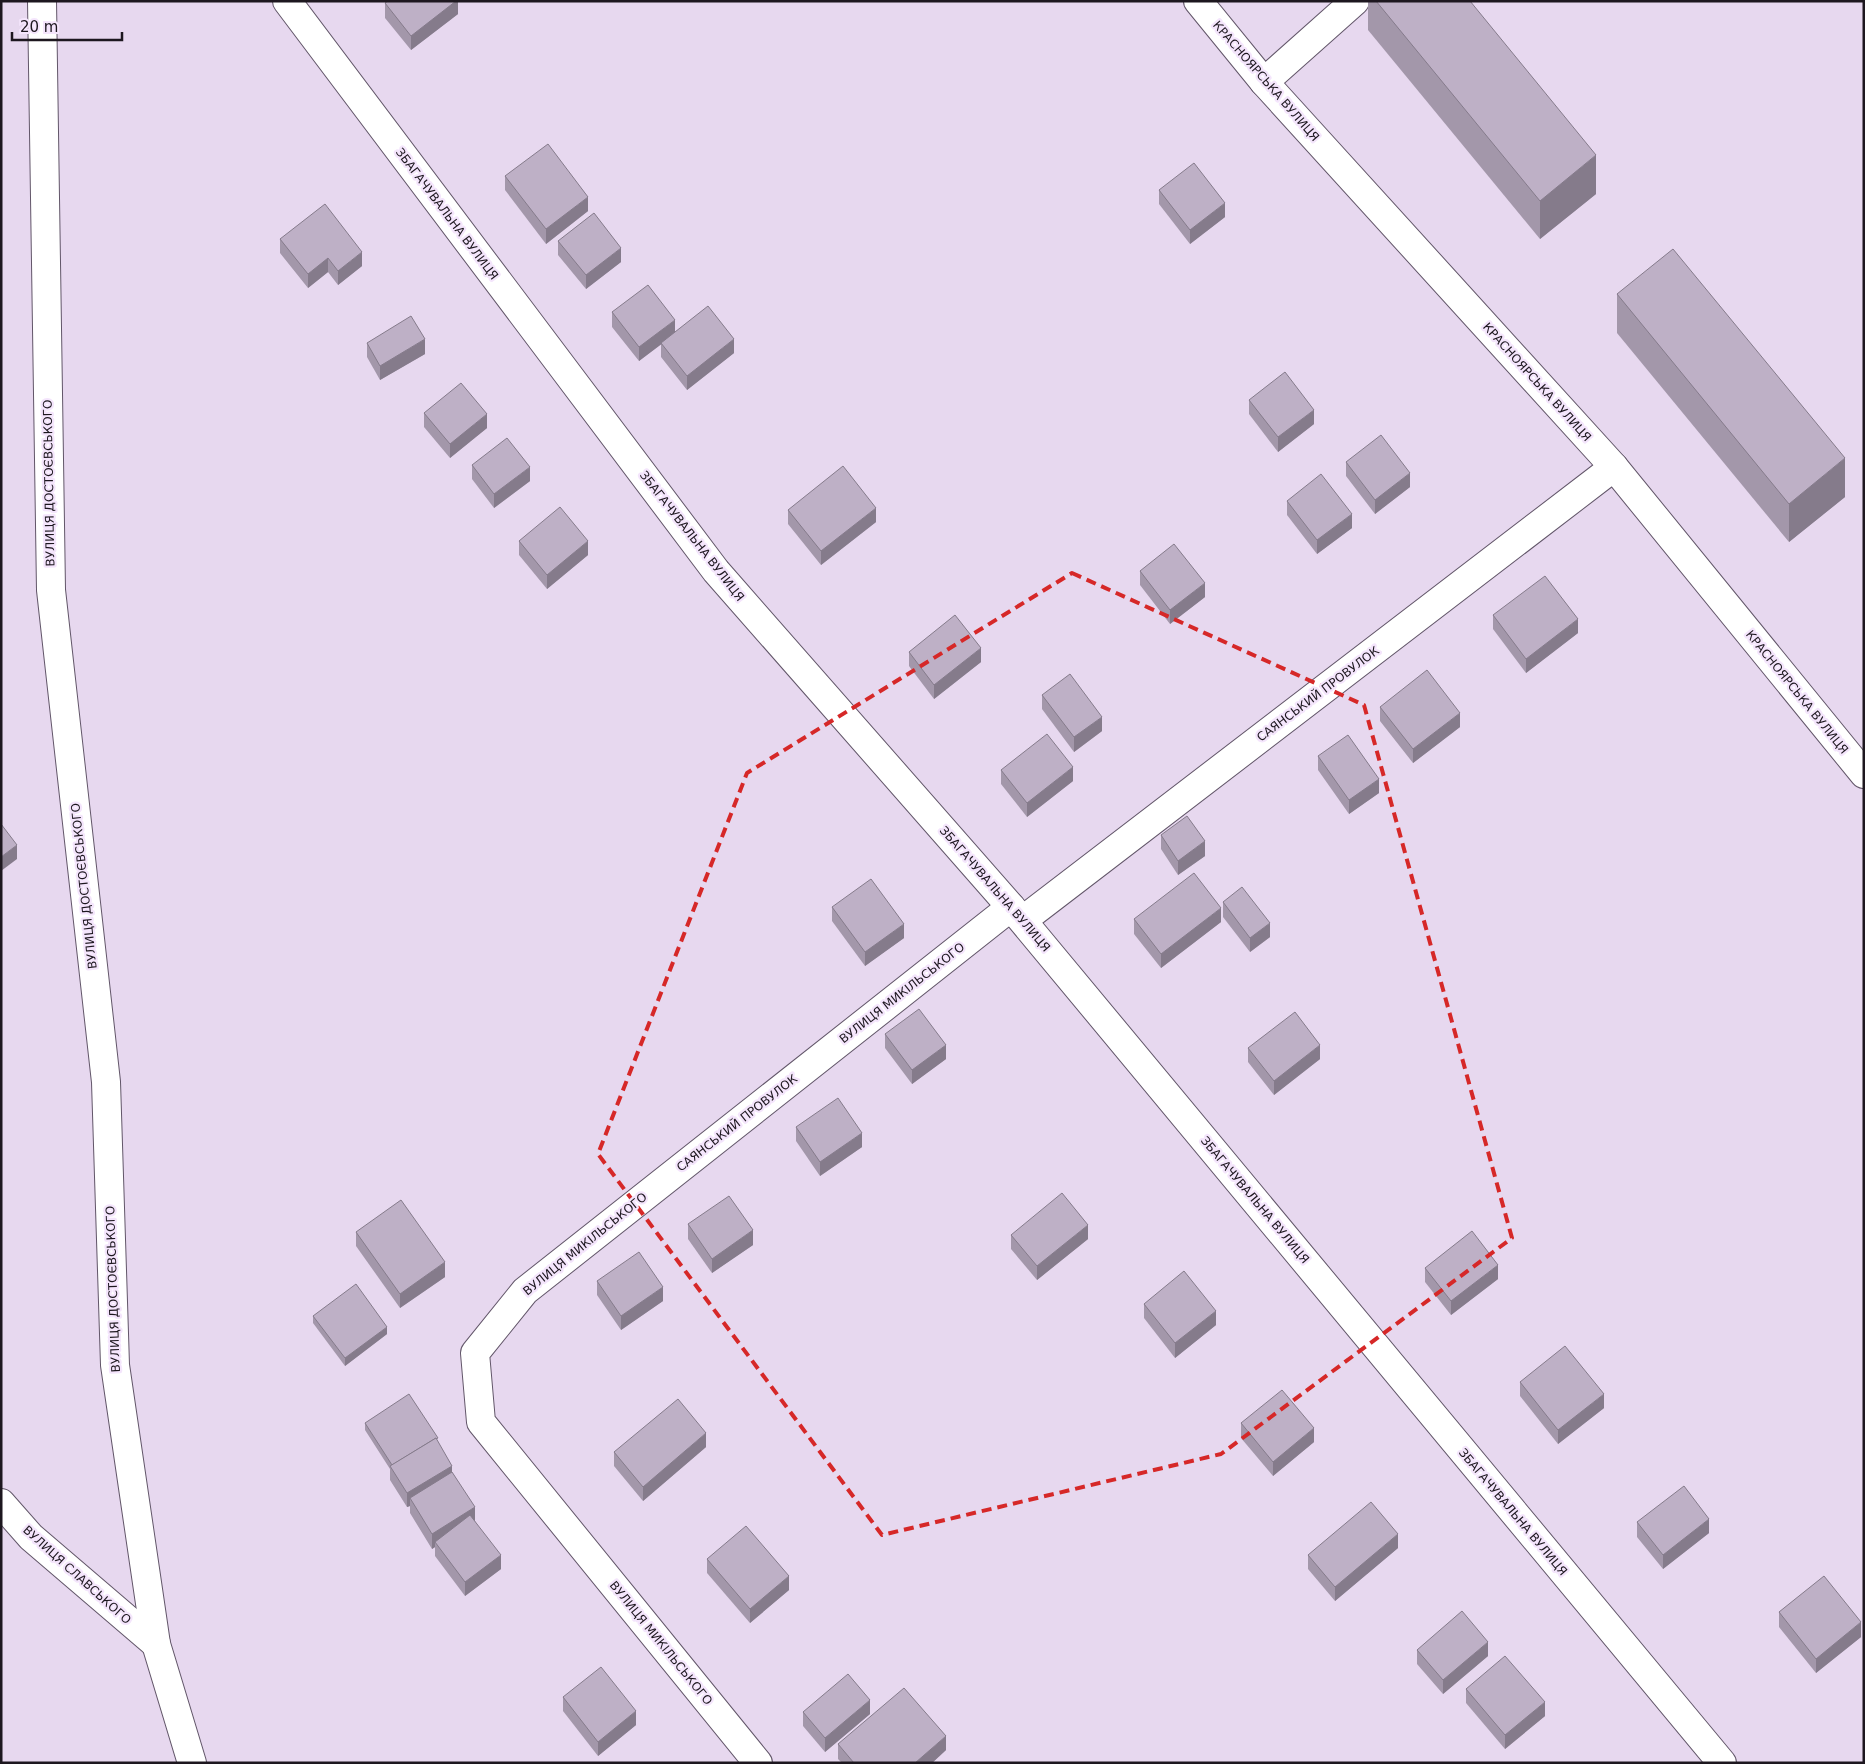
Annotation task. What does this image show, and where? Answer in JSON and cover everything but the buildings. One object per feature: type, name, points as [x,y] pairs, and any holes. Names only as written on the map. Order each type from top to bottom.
[{"type":"street","name":"ВУЛИЦЯ ДОСТОЄВСЬКОГО","points":[[42,1],[51,590],[106,1082],[115,1364],[156,1644],[192,1763]]},
{"type":"street","name":"ЗБАГАЧУВАЛЬНА ВУЛИЦЯ","points":[[287,1],[716,571],[1017,913],[1722,1763]]},
{"type":"street","name":"КРАСНОЯРСЬКА ВУЛИЦЯ","points":[[1198,1],[1264,82],[1614,467],[1864,774]]},
{"type":"street","points":[[1264,82],[1355,1]]},
{"type":"street","name":"САЯНСЬКИЙ ПРОВУЛОК","points":[[1017,913],[1614,467]]},
{"type":"street","name":"ВУЛИЦЯ МИКІЛЬСЬКОГО","points":[[758,1763],[481,1422],[475,1353],[525,1291],[1017,913]]},
{"type":"street","name":"ВУЛИЦЯ СЛАВСЬКОГО","points":[[1,1503],[31,1537],[156,1644]]},
{"type":"highlighted area","points":[[1072,573],[1364,705],[1512,1238],[1221,1454],[882,1535],[598,1154],[747,773]]}]
